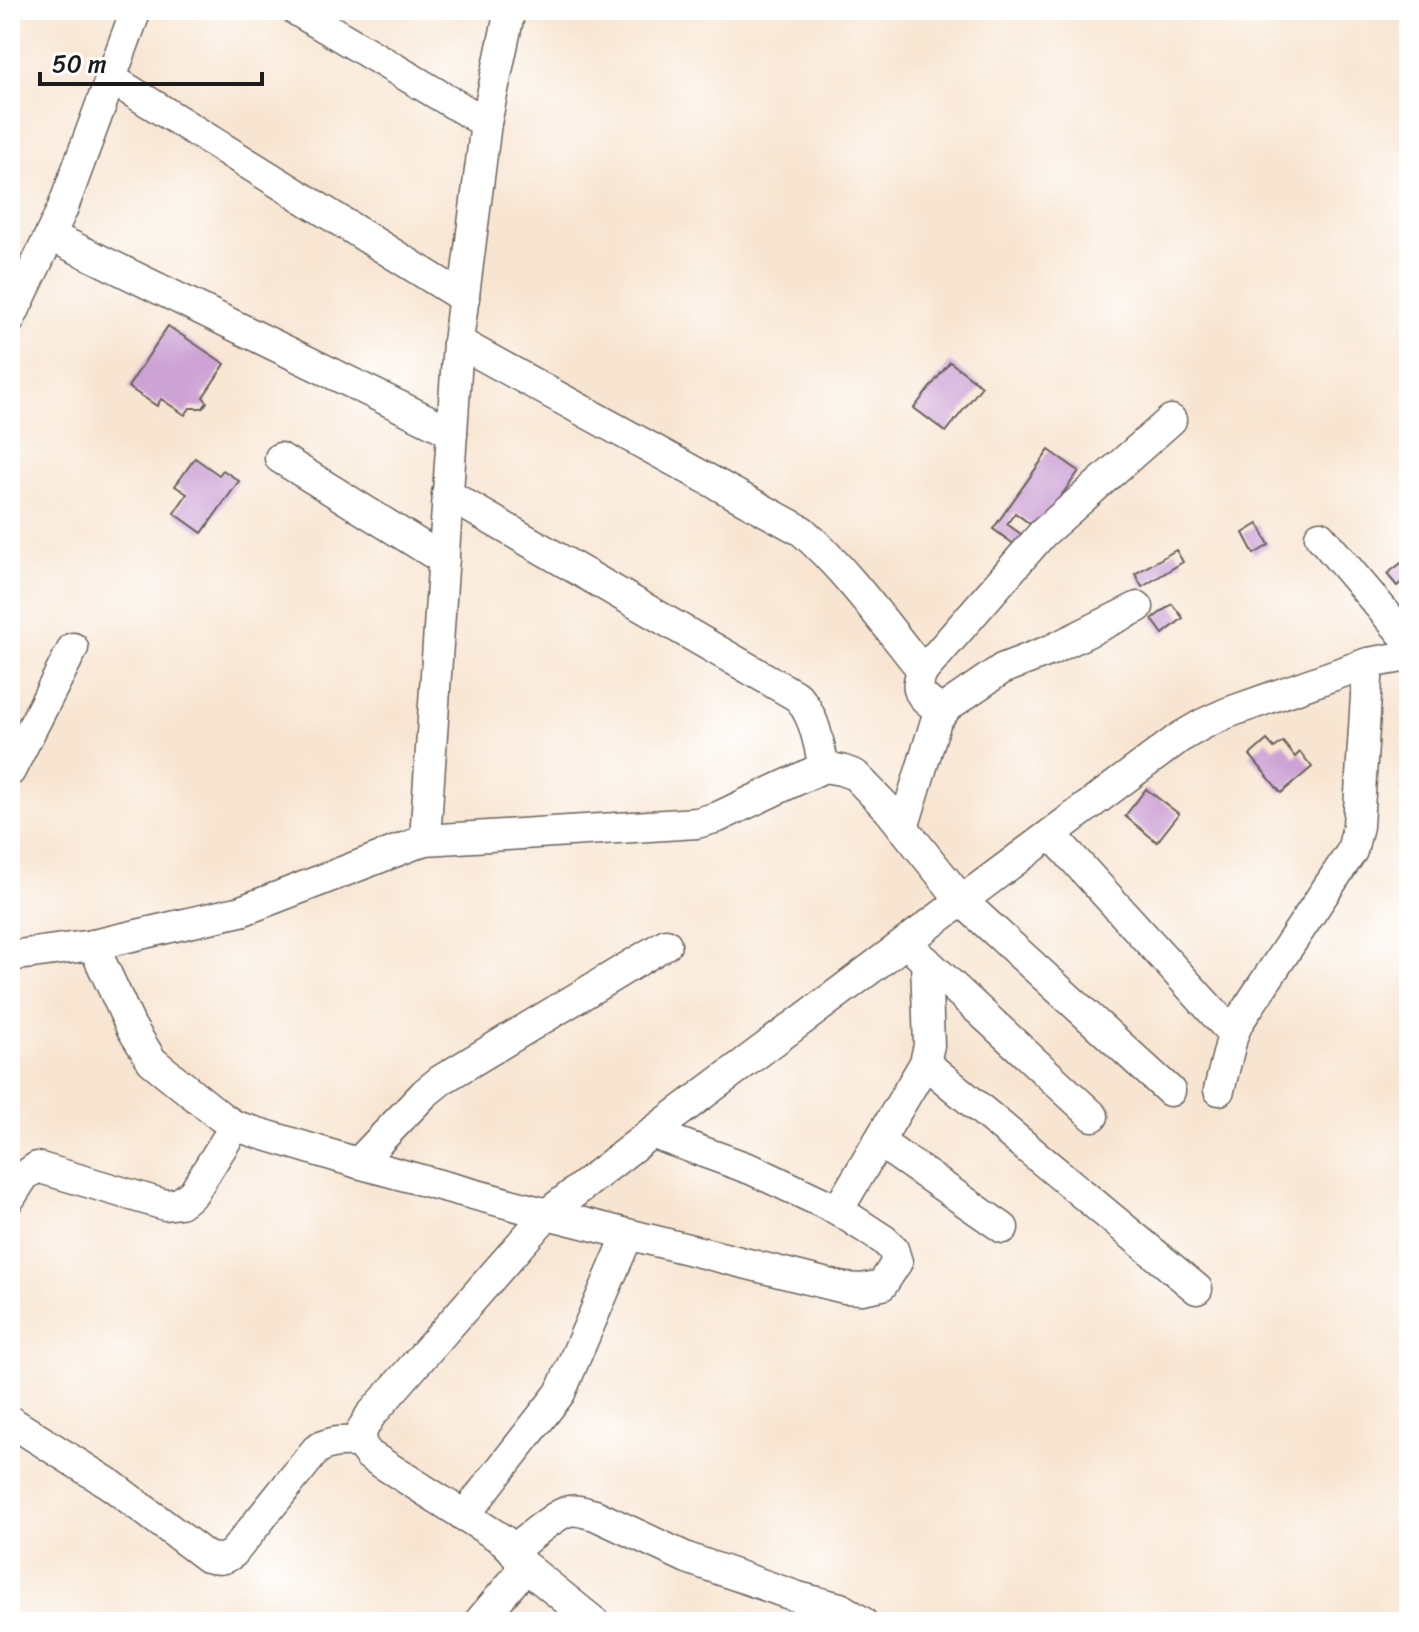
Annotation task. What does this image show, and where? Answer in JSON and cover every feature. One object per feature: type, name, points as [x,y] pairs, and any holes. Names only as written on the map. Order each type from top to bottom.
[{"type":"street","points":[[10,319],[62,210],[136,10]]},
{"type":"street","points":[[296,10],[486,123]]},
{"type":"street","points":[[425,840],[458,342],[486,123],[510,10]]},
{"type":"street","points":[[110,78],[464,298]]},
{"type":"street","points":[[51,236],[452,432]]},
{"type":"street","points":[[458,342],[802,531],[823,549],[840,568],[930,696],[936,721],[896,819]]},
{"type":"street","points":[[930,696],[1042,534],[1171,420]]},
{"type":"street","points":[[280,458],[444,560]]},
{"type":"street","points":[[447,494],[798,697],[813,721],[824,767]]},
{"type":"street","points":[[1320,536],[1409,641]]},
{"type":"street","points":[[930,696],[948,706],[1002,669],[1051,650],[1138,607]]},
{"type":"street","points":[[10,771],[73,648]]},
{"type":"street","points":[[359,1442],[370,1416],[547,1214],[651,1133],[916,952],[962,901],[1179,738],[1227,713],[1368,663],[1409,656]]},
{"type":"street","points":[[1219,1090],[1239,1021],[1352,851],[1358,826],[1368,663]]},
{"type":"street","points":[[10,956],[93,945],[256,906],[425,840],[697,823],[718,817],[824,767],[855,775],[896,819],[962,901],[1170,1091]]},
{"type":"street","points":[[1051,834],[1233,1034]]},
{"type":"street","points":[[358,1163],[441,1080],[666,944]]},
{"type":"street","points":[[93,945],[131,1027],[152,1061],[235,1126],[547,1214],[844,1288],[862,1289],[882,1285],[897,1262],[893,1249],[884,1240],[838,1210],[760,1173],[651,1133]]},
{"type":"street","points":[[838,1210],[925,1063],[929,1045],[916,952]]},
{"type":"street","points":[[916,952],[1093,1116]]},
{"type":"street","points":[[925,1063],[1197,1289]]},
{"type":"street","points":[[10,1198],[24,1176],[37,1167],[165,1205],[180,1203],[193,1193],[235,1126]]},
{"type":"street","points":[[879,1142],[1003,1228]]},
{"type":"street","points":[[464,1516],[560,1393],[628,1235]]},
{"type":"street","points":[[10,1421],[111,1485],[207,1557],[217,1560],[226,1559],[233,1553],[316,1450],[335,1441],[359,1442]]},
{"type":"street","points":[[359,1442],[369,1455],[503,1540],[517,1556],[594,1622]]},
{"type":"street","points":[[479,1622],[518,1576],[517,1556],[557,1517],[568,1511],[595,1515],[687,1558],[798,1597],[840,1608],[862,1622]]},
{"type":"building","points":[[168,326],[225,364],[203,397],[207,402],[203,408],[190,408],[185,415],[161,399],[157,406],[128,387]]},
{"type":"building","points":[[950,362],[982,386],[946,432],[914,408]]},
{"type":"building","points":[[1049,450],[1079,471],[1037,529],[1015,513],[1007,524],[1025,537],[1018,547],[993,529]]},
{"type":"building","points":[[195,458],[219,475],[223,470],[239,481],[202,533],[174,513],[187,494],[175,486]]},
{"type":"building","points":[[1258,524],[1269,545],[1254,554],[1243,533]]},
{"type":"building","points":[[1176,550],[1183,562],[1142,587],[1135,574]]},
{"type":"building","points":[[1409,557],[1409,576],[1397,586],[1387,574]]},
{"type":"building","points":[[1172,604],[1183,618],[1163,634],[1152,619]]},
{"type":"building","points":[[1267,740],[1274,748],[1283,742],[1295,757],[1300,752],[1312,767],[1281,793],[1250,755]]},
{"type":"building","points":[[1409,779],[1409,797],[1400,790]]},
{"type":"building","points":[[1146,789],[1179,814],[1157,842],[1125,816]]}]
